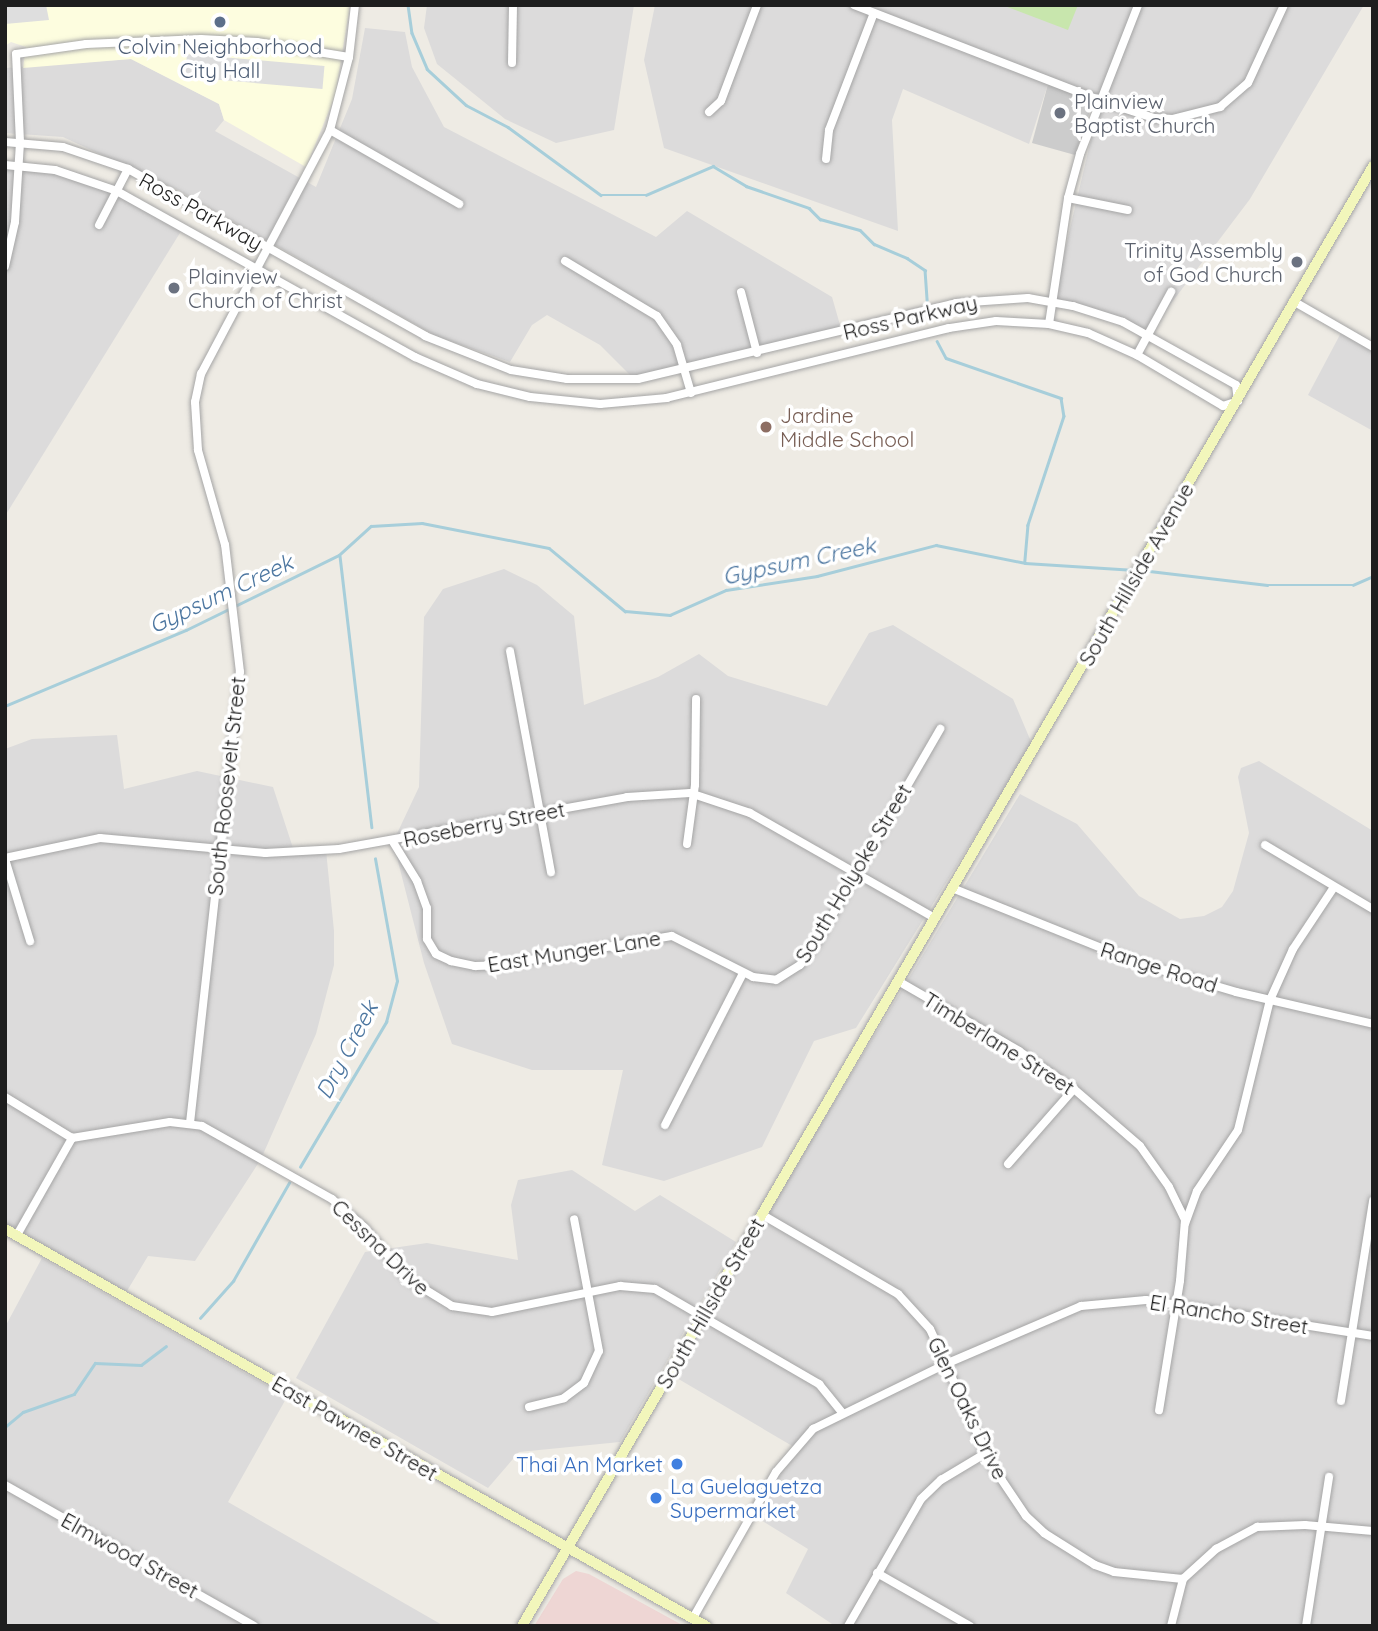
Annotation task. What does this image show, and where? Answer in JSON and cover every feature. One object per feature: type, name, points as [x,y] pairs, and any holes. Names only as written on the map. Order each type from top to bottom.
[{"type":"main road","name":"South Hillside Avenue","points":[[898,981],[1238,401],[1293,300],[1369,180],[1373,166]]},
{"type":"main road","name":"South Hillside Street","points":[[522,1626],[898,981]]},
{"type":"main road","name":"East Pawnee Street","points":[[5,1229],[706,1626]]},
{"type":"street","name":"South Roosevelt Street","points":[[190,1124],[240,672],[225,545],[198,450],[195,402],[201,374],[330,130],[349,57],[355,5]]},
{"type":"street","points":[[512,62],[513,5]]},
{"type":"street","points":[[709,112],[721,101],[757,5]]},
{"type":"street","points":[[854,5],[1101,101],[1154,118],[1191,117],[1220,107],[1248,83],[1284,5]]},
{"type":"street","points":[[1049,324],[1068,198],[1138,5]]},
{"type":"street","points":[[826,159],[829,130],[874,13]]},
{"type":"street","points":[[5,266],[15,222],[20,142],[16,54],[86,44],[201,39],[257,42],[349,57]]},
{"type":"street","points":[[330,130],[459,204]]},
{"type":"street","name":"Ross Parkway","points":[[5,142],[74,150],[128,169],[425,336],[511,370],[618,380],[685,370],[956,303],[1005,298],[1053,301],[1097,312],[1148,334],[1236,385],[1238,401],[1223,406],[1137,355],[1088,333],[1049,324],[961,325],[691,393],[642,402],[576,403],[477,384],[415,357],[117,191],[77,175],[5,165]]},
{"type":"street","points":[[99,225],[128,169]]},
{"type":"street","points":[[1068,198],[1128,210]]},
{"type":"street","points":[[565,261],[657,316],[669,328],[691,393]]},
{"type":"street","points":[[741,292],[757,353]]},
{"type":"street","points":[[1137,355],[1171,292]]},
{"type":"street","points":[[1293,300],[1373,347]]},
{"type":"street","points":[[510,651],[551,872]]},
{"type":"street","points":[[687,844],[694,794],[696,699]]},
{"type":"street","name":"South Holyoke Street","points":[[743,973],[776,980],[800,965],[940,729]]},
{"type":"street","name":"Roseberry Street","points":[[5,858],[100,838],[265,853],[393,842],[627,797],[694,794],[750,813],[935,918]]},
{"type":"street","name":"East Munger Lane","points":[[393,842],[417,881],[426,908],[427,939],[436,954],[451,961],[475,966],[500,965],[672,936],[743,973]]},
{"type":"street","points":[[1265,845],[1373,909]]},
{"type":"street","points":[[5,858],[30,941]]},
{"type":"street","points":[[1184,1227],[1197,1191],[1238,1130],[1270,1000],[1293,949],[1334,887]]},
{"type":"street","name":"Range Road","points":[[952,888],[1141,964],[1270,1000],[1373,1024]]},
{"type":"street","points":[[664,1125],[743,973]]},
{"type":"street","name":"Timberlane Street","points":[[898,981],[1020,1051],[1074,1089],[1140,1146],[1178,1201],[1184,1227],[1177,1304],[1159,1410]]},
{"type":"street","points":[[1007,1164],[1074,1089]]},
{"type":"street","points":[[5,1097],[72,1138],[190,1124]]},
{"type":"street","name":"Cessna Drive","points":[[190,1124],[332,1199],[364,1227],[408,1279],[439,1301],[492,1312],[631,1285],[655,1289],[819,1384],[842,1412]]},
{"type":"street","points":[[16,1235],[72,1138]]},
{"type":"street","points":[[1341,1401],[1373,1201]]},
{"type":"street","name":"Glen Oaks Drive","points":[[761,1214],[898,1294],[930,1329],[948,1363],[986,1453],[1026,1516],[1074,1553],[1114,1572],[1183,1579]]},
{"type":"street","points":[[530,1407],[564,1398],[584,1383],[595,1367],[599,1332],[574,1219]]},
{"type":"street","name":"El Rancho Street","points":[[693,1618],[776,1472],[813,1429],[842,1412],[948,1363],[1081,1306],[1146,1300],[1373,1336]]},
{"type":"street","points":[[848,1626],[877,1573],[930,1488],[986,1453]]},
{"type":"street","points":[[1306,1626],[1329,1477]]},
{"type":"street","name":"Elmwood Street","points":[[5,1485],[254,1626]]},
{"type":"street","points":[[1171,1626],[1183,1579],[1216,1549],[1257,1527],[1320,1527],[1373,1531]]},
{"type":"street","points":[[877,1573],[970,1626]]},
{"type":"shaded area","points":[[5,5],[350,5],[335,96],[306,167],[224,120],[219,104],[131,59],[23,68],[26,47],[11,42],[5,46]]},
{"type":"shaded area","points":[[5,5],[46,5],[49,20],[5,24]]},
{"type":"shaded area","points":[[427,5],[634,5],[614,130],[556,143],[505,119],[437,64],[424,28]]},
{"type":"shaded area","points":[[655,5],[848,5],[1048,84],[1029,144],[903,89],[892,120],[898,231],[664,148],[644,60]]},
{"type":"shaded area","points":[[853,5],[1364,5],[1250,199],[1148,334],[1053,301],[1100,101]]},
{"type":"shaded area","points":[[365,28],[405,32],[412,67],[444,127],[656,237],[687,211],[832,297],[842,332],[634,379],[600,345],[547,315],[532,325],[510,362],[436,336],[178,190],[63,137],[5,133],[5,68],[131,59],[219,104],[224,120],[215,131],[316,187],[352,99]]},
{"type":"shaded area","points":[[187,54],[324,66],[322,89],[185,77]]},
{"type":"shaded area","points":[[1048,84],[1093,102],[1075,155],[1032,143]]},
{"type":"shaded area","points":[[5,167],[35,167],[104,185],[183,228],[5,516]]},
{"type":"shaded area","points":[[1343,329],[1373,347],[1373,431],[1308,395]]},
{"type":"shaded area","points":[[504,569],[537,585],[574,616],[584,705],[658,677],[699,654],[728,676],[827,706],[869,633],[893,625],[1013,699],[1032,744],[856,1028],[814,1041],[762,1147],[664,1181],[602,1165],[623,1070],[532,1070],[452,1044],[424,963],[393,842],[419,787],[424,617],[443,589]]},
{"type":"shaded area","points":[[117,735],[124,789],[197,771],[273,787],[294,851],[326,850],[334,931],[334,965],[316,1034],[261,1159],[195,1261],[148,1256],[124,1296],[5,1228],[5,749],[32,739]]},
{"type":"shaded area","points":[[1259,761],[1373,831],[1373,1626],[835,1626],[786,1593],[808,1549],[751,1514],[794,1447],[670,1374],[1020,794],[1077,824],[1139,896],[1180,919],[1204,916],[1222,907],[1233,891],[1249,833],[1238,777],[1241,768]]},
{"type":"shaded area","points":[[572,1170],[635,1211],[660,1195],[736,1242],[620,1442],[519,1452],[488,1488],[296,1378],[365,1252],[427,1243],[518,1260],[511,1205],[518,1180]]},
{"type":"shaded area","points":[[42,1258],[287,1397],[228,1502],[444,1626],[5,1626],[5,1327]]},
{"type":"shaded area","points":[[576,1571],[589,1574],[684,1626],[534,1626],[563,1579]]},
{"type":"green space","points":[[1002,5],[1078,5],[1068,30]]},
{"type":"waterway","points":[[408,5],[412,33],[427,69],[466,105],[508,127],[601,195],[646,195],[713,166],[746,186],[809,208],[820,219],[860,230],[874,244],[907,258],[925,270],[927,300]]},
{"type":"waterway","points":[[937,341],[946,358],[1061,398],[1064,416],[1028,525],[1025,562]]},
{"type":"waterway","name":"Gypsum Creek","points":[[5,706],[186,630],[339,555],[371,526],[422,523],[549,548],[625,611],[670,615],[726,590],[817,576],[936,545],[1025,563],[1135,570]]},
{"type":"waterway","name":"Dry Creek","points":[[340,556],[372,827]]},
{"type":"waterway","name":"Gypsum Creek","points":[[1141,570],[1267,585],[1353,585],[1373,576]]},
{"type":"waterway","name":"Dry Creek","points":[[300,1167],[386,1022],[397,981],[375,859]]},
{"type":"waterway","name":"Dry Creek","points":[[200,1318],[233,1281],[289,1183]]},
{"type":"waterway","name":"Dry Creek","points":[[5,1427],[23,1412],[74,1394],[95,1363],[141,1365],[166,1346]]},
{"type":"place","name":"Colvin Neighborhood City Hall","points":[[220,22]]},
{"type":"place","name":"Plainview Baptist Church","points":[[1060,113]]},
{"type":"place","name":"Trinity Assembly of God Church","points":[[1297,262]]},
{"type":"place","name":"Plainview Church of Christ","points":[[174,288]]},
{"type":"place","name":"Jardine Middle School","points":[[766,427]]},
{"type":"place","name":"Thai An Market","points":[[677,1464]]},
{"type":"place","name":"La Guelaguetza Supermarket","points":[[656,1498]]}]
